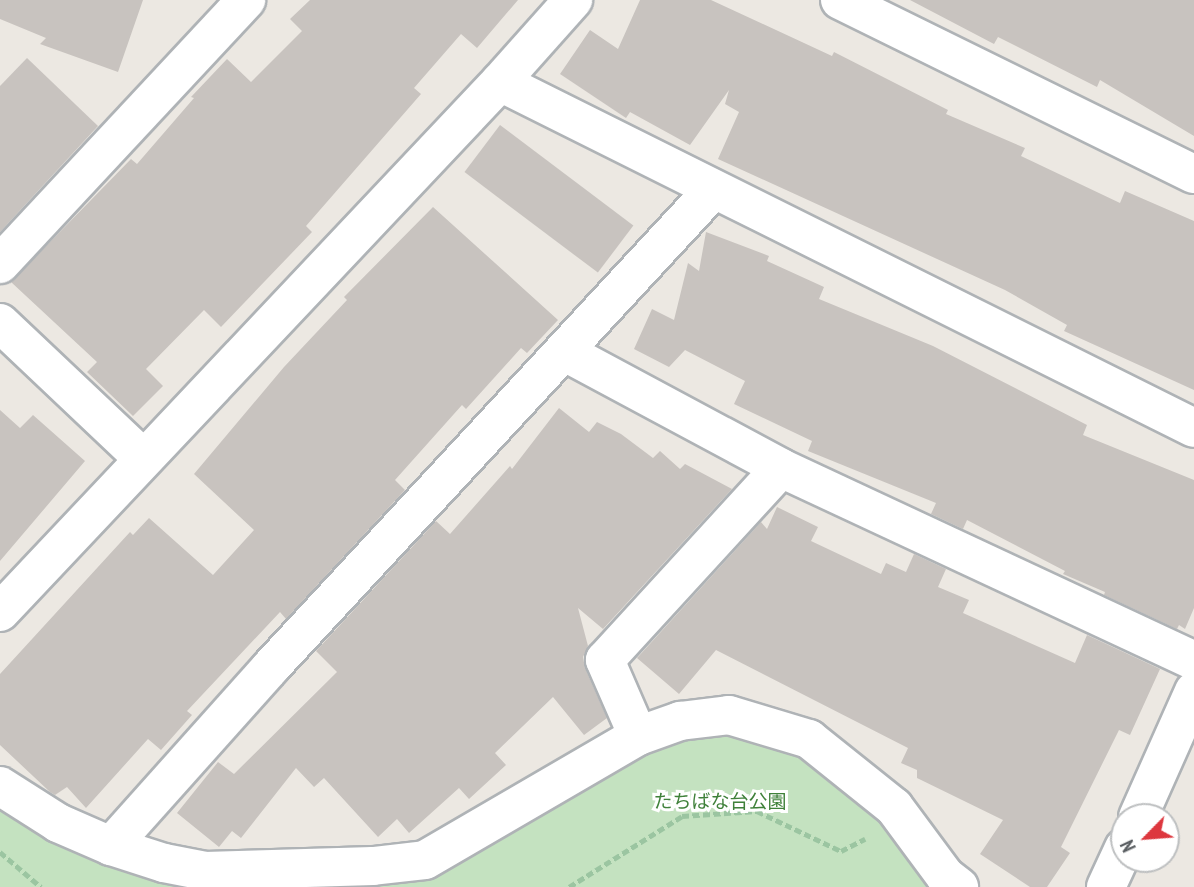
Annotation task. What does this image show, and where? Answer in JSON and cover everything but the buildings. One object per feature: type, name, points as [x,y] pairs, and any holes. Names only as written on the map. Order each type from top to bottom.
[{"type":"street","points":[[0,264],[247,0]]},
{"type":"street","points":[[0,612],[500,82],[573,0]]},
{"type":"street","points":[[840,0],[1194,174]]},
{"type":"street","points":[[500,82],[1194,428]]},
{"type":"street","points":[[111,846],[270,668],[713,190]]},
{"type":"street","points":[[0,323],[143,458]]},
{"type":"street","points":[[565,352],[781,468],[1194,661]]},
{"type":"street","points":[[638,736],[605,660],[781,468]]},
{"type":"street","points":[[1144,803],[1194,691]]},
{"type":"street","points":[[0,786],[58,823],[111,846],[164,863],[205,871],[366,867],[425,860],[638,736],[680,721],[729,715],[809,739],[894,807],[945,876],[959,887]]},
{"type":"path","points":[[569,887],[682,816],[757,811],[841,851],[904,820]]},
{"type":"path","points":[[0,852],[41,887]]},
{"type":"green space","name":"たちばな台公園","points":[[680,721],[809,739],[959,887],[0,887],[0,786],[111,846],[373,866]]}]
